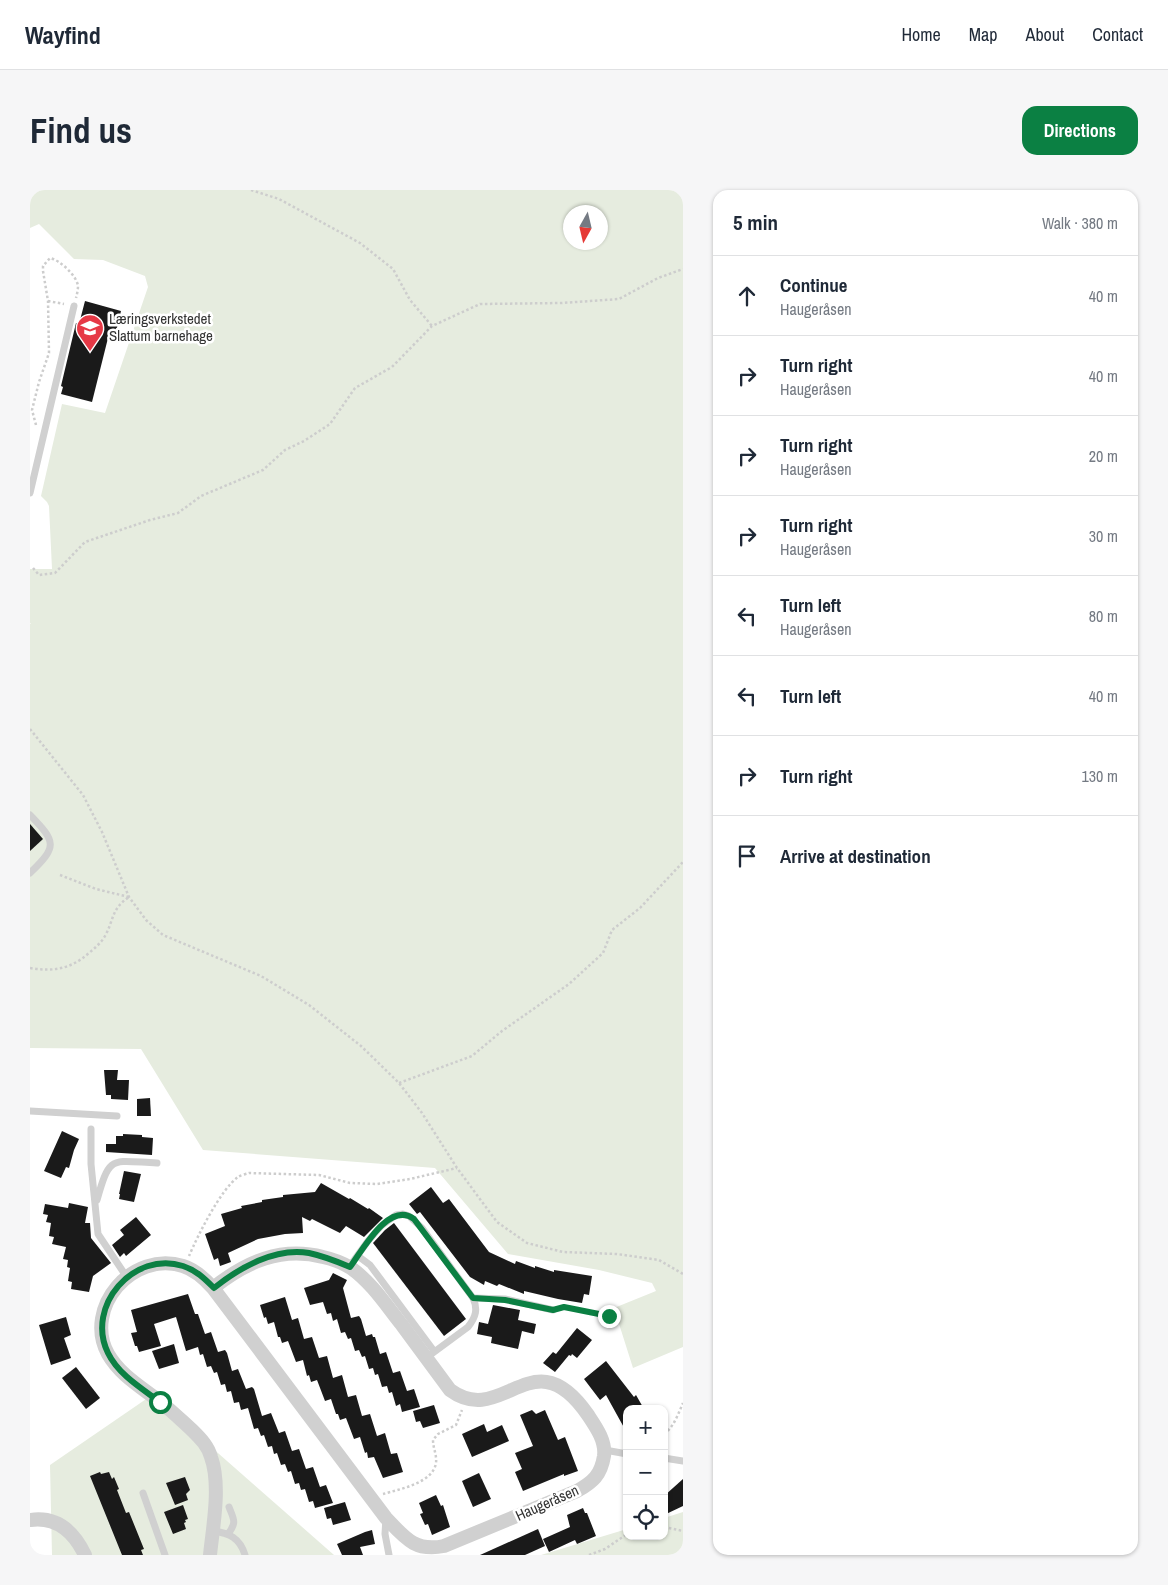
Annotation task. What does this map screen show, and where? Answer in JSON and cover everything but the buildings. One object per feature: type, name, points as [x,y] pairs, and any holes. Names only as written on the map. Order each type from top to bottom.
[{"type":"street","points":[[214,1288],[224,1280],[260,1260],[277,1254],[308,1253],[354,1261],[366,1280],[430,1354],[450,1390],[466,1399],[478,1400],[492,1398],[533,1382],[544,1380],[557,1384],[581,1404],[602,1439],[605,1450]]},
{"type":"street","name":"Haugeråsen","points":[[210,1555],[216,1488],[215,1470],[211,1456],[204,1443],[160,1402],[118,1368],[108,1354],[103,1342],[102,1326],[109,1298],[126,1276],[152,1265],[169,1263],[184,1266],[201,1275],[214,1288],[386,1518],[406,1539],[415,1545],[434,1548],[444,1546],[577,1491],[591,1483],[599,1473],[603,1464],[605,1450]]},
{"type":"street","points":[[30,1520],[48,1520],[63,1526],[74,1535],[85,1555]]},
{"type":"lane","points":[[30,493],[74,306]]},
{"type":"lane","points":[[30,815],[48,833],[50,840],[48,854],[30,873]]},
{"type":"lane","points":[[30,1111],[117,1116]]},
{"type":"lane","points":[[91,1129],[91,1164],[98,1234],[126,1276]]},
{"type":"lane","points":[[96,1206],[104,1174],[109,1166],[116,1162],[157,1163]]},
{"type":"lane","points":[[354,1261],[372,1235],[390,1218],[396,1215],[403,1214],[409,1216],[422,1228],[473,1298],[476,1311],[472,1322],[430,1354]]},
{"type":"lane","points":[[473,1298],[505,1300],[553,1310]]},
{"type":"lane","points":[[605,1450],[623,1453]]},
{"type":"lane","points":[[668,1459],[683,1461]]},
{"type":"lane","points":[[143,1493],[165,1555]]},
{"type":"lane","points":[[228,1534],[235,1522],[229,1507]]},
{"type":"lane","points":[[386,1518],[385,1534],[389,1555]]},
{"type":"lane","points":[[212,1531],[228,1534],[238,1540],[243,1548],[244,1555]]},
{"type":"path","points":[[252,190],[280,199],[360,243],[394,269],[410,300],[432,326]]},
{"type":"path","points":[[44,440],[33,418],[32,410],[49,353],[48,301],[43,266],[50,258],[59,262],[76,279],[78,292],[74,306],[48,301]]},
{"type":"path","points":[[33,568],[39,575],[55,573],[85,542],[150,520],[178,514],[201,496],[263,470],[285,450],[304,441],[330,424],[355,388],[392,367],[432,326],[480,304],[619,300],[658,278],[683,269]]},
{"type":"path","points":[[30,729],[83,795],[102,832],[129,897],[146,920],[164,935],[261,976],[309,1005],[361,1046],[399,1083],[422,1113],[457,1168],[497,1222],[527,1243],[563,1252],[617,1254],[659,1260],[683,1274]]},
{"type":"path","points":[[399,1083],[472,1056],[502,1031],[569,984],[603,953],[612,930],[640,908],[683,862]]},
{"type":"path","points":[[60,875],[96,889],[129,897]]},
{"type":"path","points":[[30,968],[56,970],[69,967],[85,956],[100,943],[106,934],[113,912],[121,902],[129,897]]},
{"type":"path","points":[[184,1266],[198,1234],[228,1187],[239,1176],[249,1173],[319,1175],[350,1183],[377,1184],[410,1179],[457,1168]]},
{"type":"path","points":[[553,1310],[564,1307],[609,1316]]},
{"type":"path","points":[[371,1498],[418,1483],[432,1473],[436,1465],[433,1440],[438,1434],[456,1425],[466,1399]]},
{"type":"path","points":[[668,1432],[676,1420],[683,1403]]},
{"type":"path","points":[[668,1528],[683,1531]]},
{"type":"path","points":[[589,1555],[605,1549],[623,1537]]},
{"type":"shaded area","points":[[30,190],[683,190],[683,1347],[633,1368],[614,1308],[656,1291],[652,1283],[599,1270],[508,1254],[435,1168],[203,1150],[141,1049],[30,1048],[30,569],[52,569],[49,506],[41,496],[62,404],[105,413],[148,287],[145,276],[103,260],[74,259],[39,224],[30,228]]},
{"type":"shaded area","points":[[152,1395],[334,1555],[52,1555],[50,1465]]},
{"type":"shaded area","points":[[683,1512],[683,1555],[541,1555],[623,1530],[623,1540],[668,1540],[668,1517]]},
{"type":"place","name":"Læringsverkstedet Slattum barnehage","points":[[90,352]]},
{"type":"route","points":[[160,1402],[118,1368],[108,1354],[103,1342],[102,1326],[104,1312],[109,1298],[126,1276],[152,1265],[169,1263],[184,1266],[201,1275],[214,1288],[224,1280],[260,1260],[277,1254],[292,1253],[308,1253],[329,1258],[350,1267],[372,1235],[390,1218],[396,1215],[403,1214],[414,1219],[473,1298],[505,1300],[553,1310],[564,1307],[609,1316]]}]
